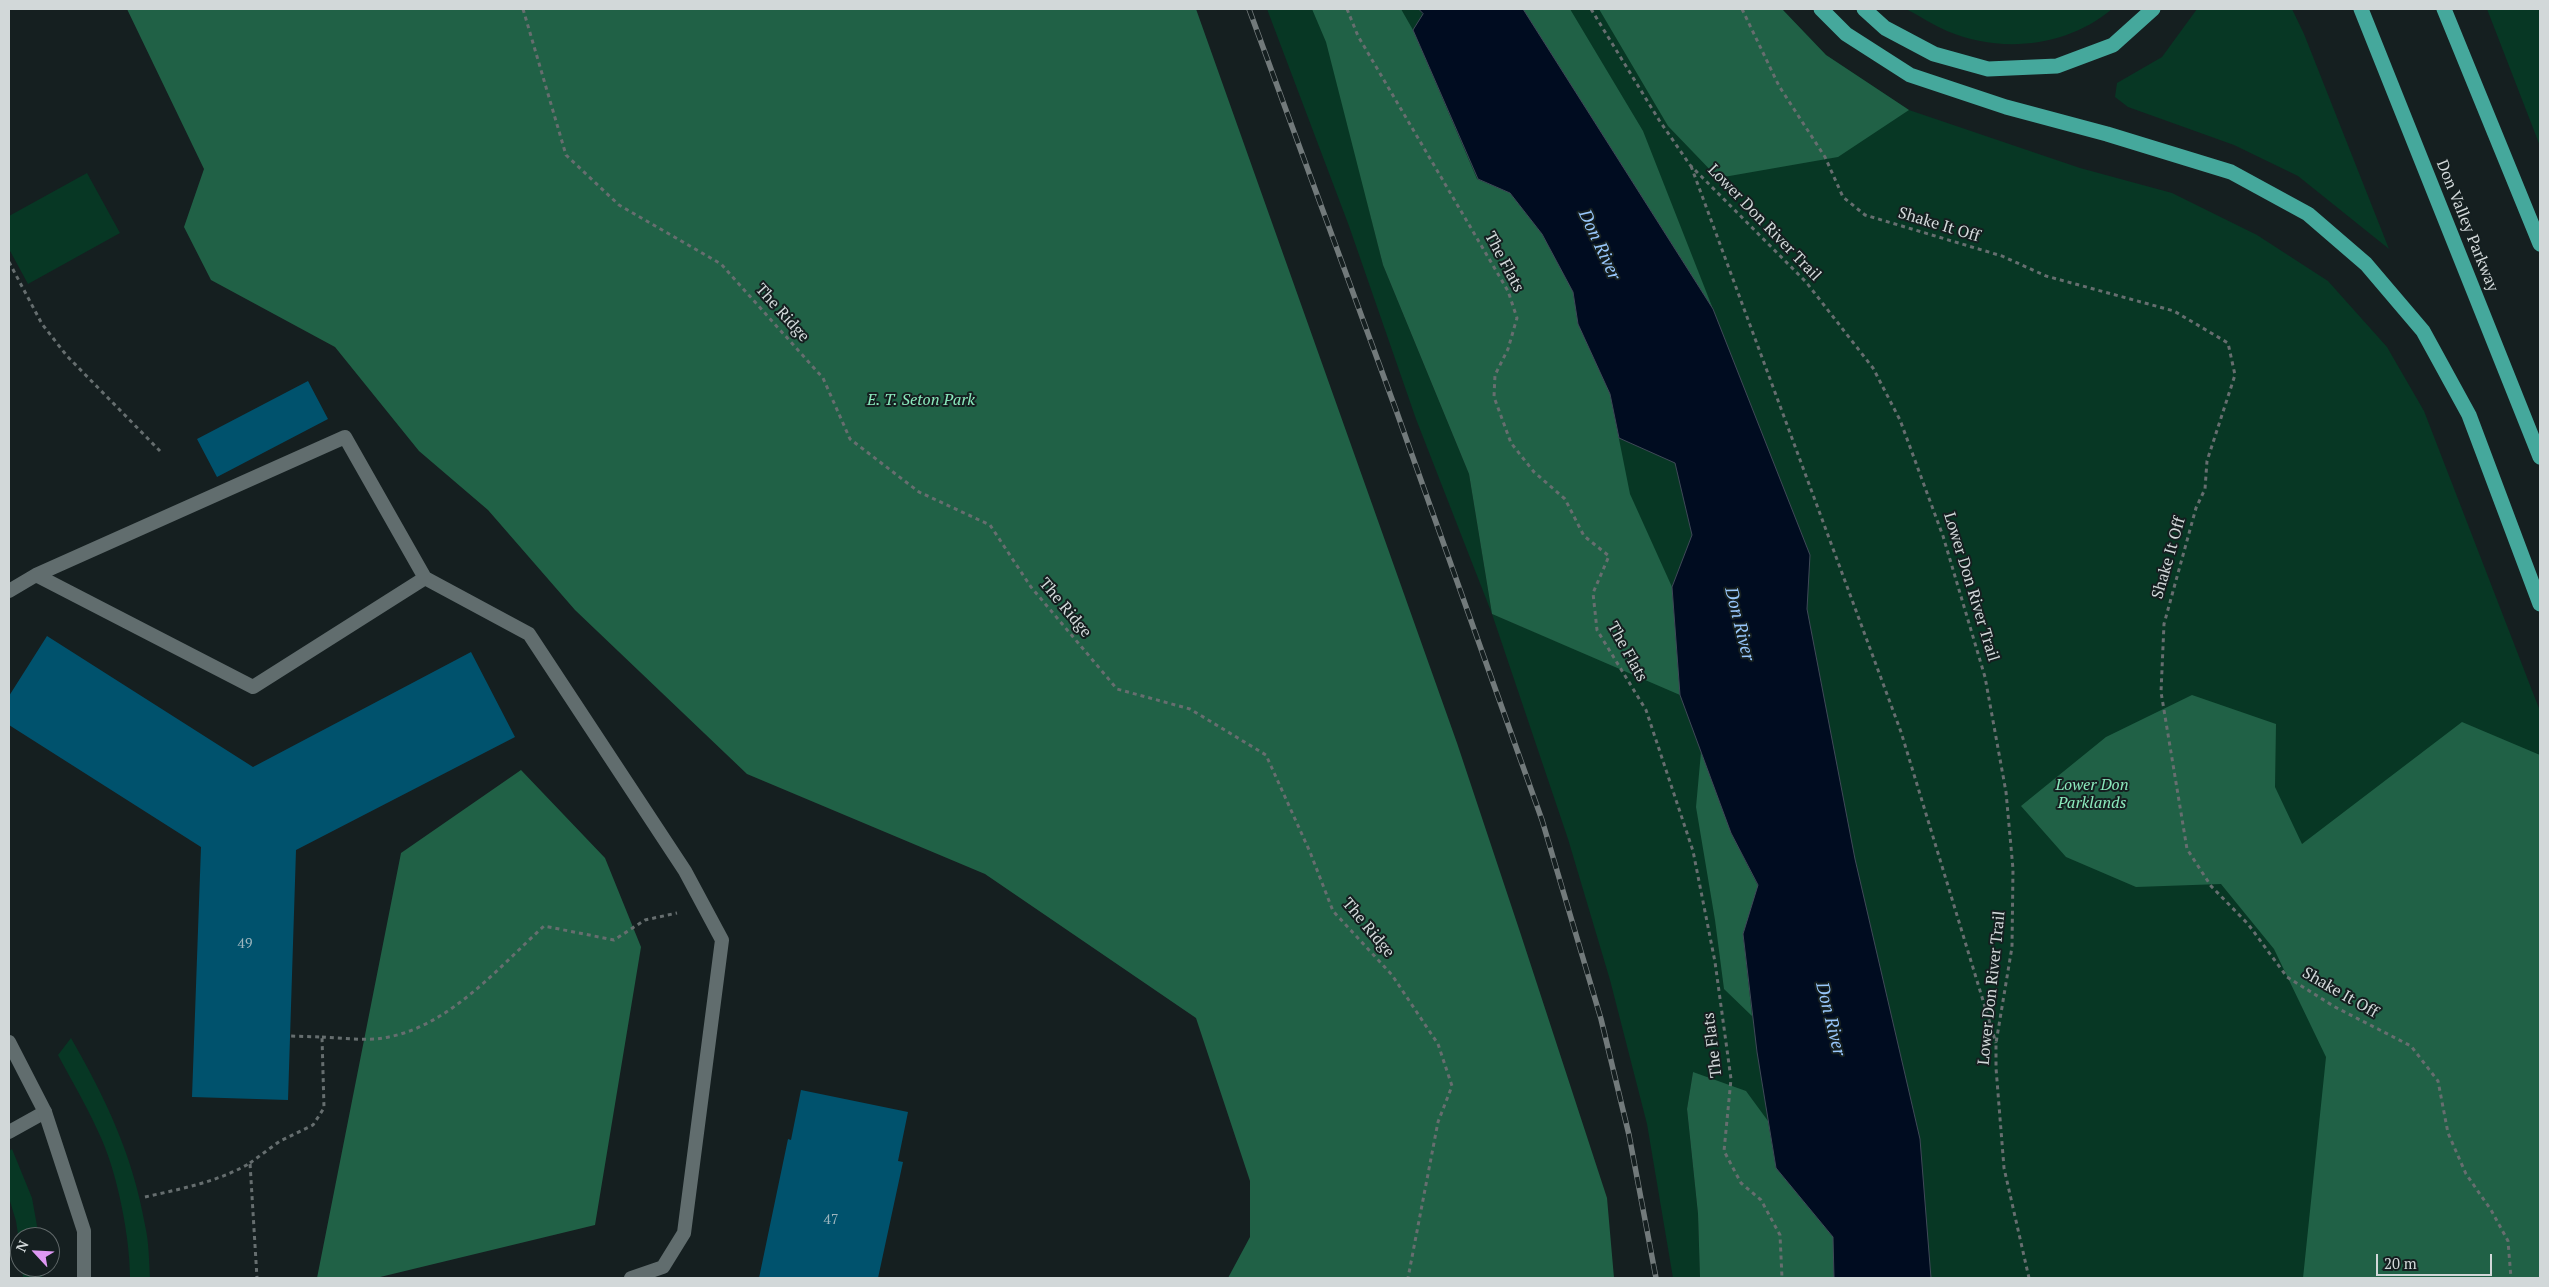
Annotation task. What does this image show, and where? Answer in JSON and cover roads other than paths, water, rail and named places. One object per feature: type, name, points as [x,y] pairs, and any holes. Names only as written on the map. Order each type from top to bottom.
[{"type":"highway","points":[[1821,9],[1846,34],[1910,75],[2006,108],[2106,134],[2231,172],[2308,214],[2366,264],[2423,331],[2469,415],[2540,604]]},
{"type":"highway","points":[[1864,9],[1885,28],[1934,54],[1988,69],[2057,66],[2113,44],[2153,9]]},
{"type":"highway","name":"Don Valley Parkway","points":[[2361,9],[2540,457]]},
{"type":"highway","points":[[2444,9],[2540,244]]},
{"type":"street","points":[[9,591],[36,575],[345,437],[426,578],[530,634],[685,871],[722,940],[684,1233],[663,1267],[631,1278]]},
{"type":"street","points":[[36,575],[253,687],[426,578]]},
{"type":"street","points":[[9,1042],[45,1112],[84,1231],[84,1278]]},
{"type":"street","points":[[9,1132],[45,1112]]},
{"type":"water","name":"Don River","points":[[1419,9],[1523,9],[1713,309],[1810,555],[1807,609],[1855,859],[1920,1139],[1931,1278],[1834,1278],[1833,1237],[1776,1168],[1757,1052],[1743,934],[1758,885],[1731,833],[1680,695],[1672,587],[1692,535],[1675,463],[1619,438],[1610,394],[1578,324],[1573,292],[1542,234],[1510,193],[1478,179],[1413,30],[1423,14]]},
{"type":"railway","points":[[1249,9],[1396,410],[1542,820],[1601,1019],[1629,1135],[1656,1278]]},
{"type":"park label","name":"E. T. Seton Park","points":[[921,400]]},
{"type":"park label","name":"Lower Don Parklands","points":[[2092,794]]}]
